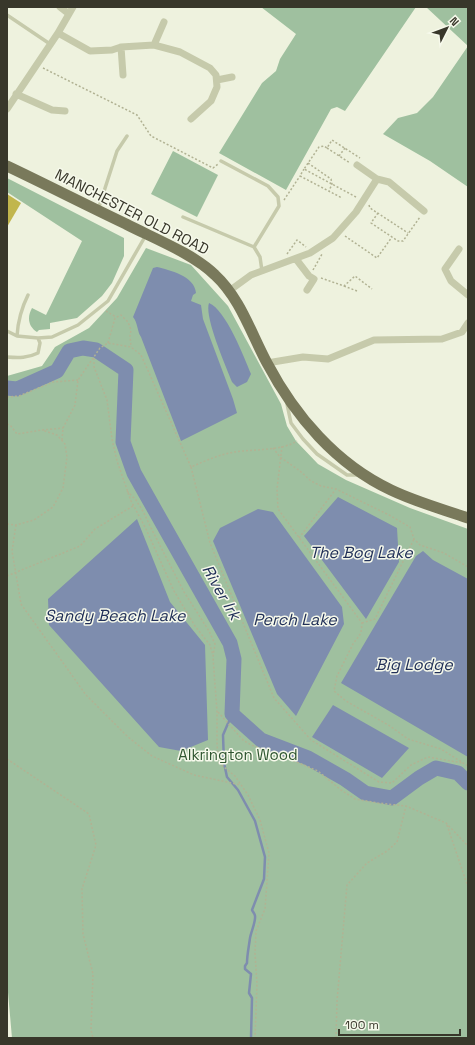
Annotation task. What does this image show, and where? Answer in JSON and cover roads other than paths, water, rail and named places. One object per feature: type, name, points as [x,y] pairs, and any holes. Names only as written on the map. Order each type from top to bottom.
[{"type":"main road","name":"MANCHESTER OLD ROAD","points":[[7,166],[147,234],[199,262],[215,275],[229,290],[284,393],[295,409],[318,436],[338,455],[365,475],[392,491],[468,518]]},
{"type":"street","points":[[7,109],[58,33],[71,10],[60,7]]},
{"type":"street","points":[[154,44],[164,22]]},
{"type":"street","points":[[58,33],[90,51],[112,50],[121,47],[154,44],[180,52],[210,68],[216,75],[217,87],[211,101],[191,119]]},
{"type":"street","points":[[121,47],[123,75]]},
{"type":"street","points":[[217,80],[232,77]]},
{"type":"street","points":[[16,94],[52,110],[65,111]]},
{"type":"street","points":[[357,164],[377,179],[389,182],[424,211]]},
{"type":"street","points":[[229,290],[251,275],[310,253],[334,238],[366,201],[377,179]]},
{"type":"street","points":[[459,249],[445,269],[451,281],[468,295]]},
{"type":"street","points":[[296,259],[309,276],[314,279],[307,290]]},
{"type":"street","points":[[267,363],[303,357],[328,359],[374,340],[442,339],[462,332],[468,323]]},
{"type":"lane","points":[[7,15],[50,44]]},
{"type":"lane","points":[[98,211],[117,151],[127,136]]},
{"type":"lane","points":[[221,162],[268,186],[278,197],[279,206],[254,246]]},
{"type":"lane","points":[[182,217],[254,246],[260,257],[262,271]]},
{"type":"lane","points":[[7,331],[17,336],[38,338],[52,337],[78,325],[108,301],[147,234]]},
{"type":"lane","points":[[17,336],[18,322],[22,307],[28,295]]},
{"type":"lane","points":[[7,357],[18,358],[31,356],[38,352],[40,343],[38,338]]},
{"type":"lane","points":[[284,393],[291,423],[301,437],[317,454],[347,475],[365,475]]},
{"type":"water","points":[[157,267],[181,275],[195,287],[196,293],[193,295],[191,301],[201,305],[203,319],[237,413],[181,441],[133,317],[153,268]]},
{"type":"water","points":[[209,303],[215,307],[228,324],[251,374],[247,382],[237,387],[232,382],[212,330],[208,310]]},
{"type":"water","name":"The Bog Lake","points":[[338,497],[397,528],[399,562],[366,619],[304,536]]},
{"type":"water","name":"Perch Lake","points":[[258,509],[273,512],[342,607],[344,624],[296,716],[277,694],[213,541],[220,528]]},
{"type":"water","name":"Sandy Beach Lake","points":[[137,519],[170,602],[205,645],[208,740],[181,751],[159,747],[49,625],[48,599]]},
{"type":"water","name":"Big Lodge","points":[[423,551],[433,560],[468,579],[468,757],[341,683],[416,556]]},
{"type":"water","points":[[333,705],[409,748],[382,778],[312,737]]},
{"type":"waterway","name":"River Irk","points":[[7,388],[17,389],[57,371],[69,351],[83,348],[96,350],[126,370],[123,442],[134,473],[230,643],[234,659],[232,714],[261,740],[308,758],[345,779],[365,793],[392,798],[419,778],[436,768],[458,773],[468,783]]},
{"type":"waterway","points":[[232,714],[223,735],[224,763],[227,777],[238,790],[255,821],[265,857],[264,879],[252,910],[255,914],[255,918],[250,938],[247,963],[245,966],[245,969],[251,974],[249,993],[252,998],[251,1038]]},
{"type":"park label","name":"Alkrington Wood","points":[[238,755]]}]
